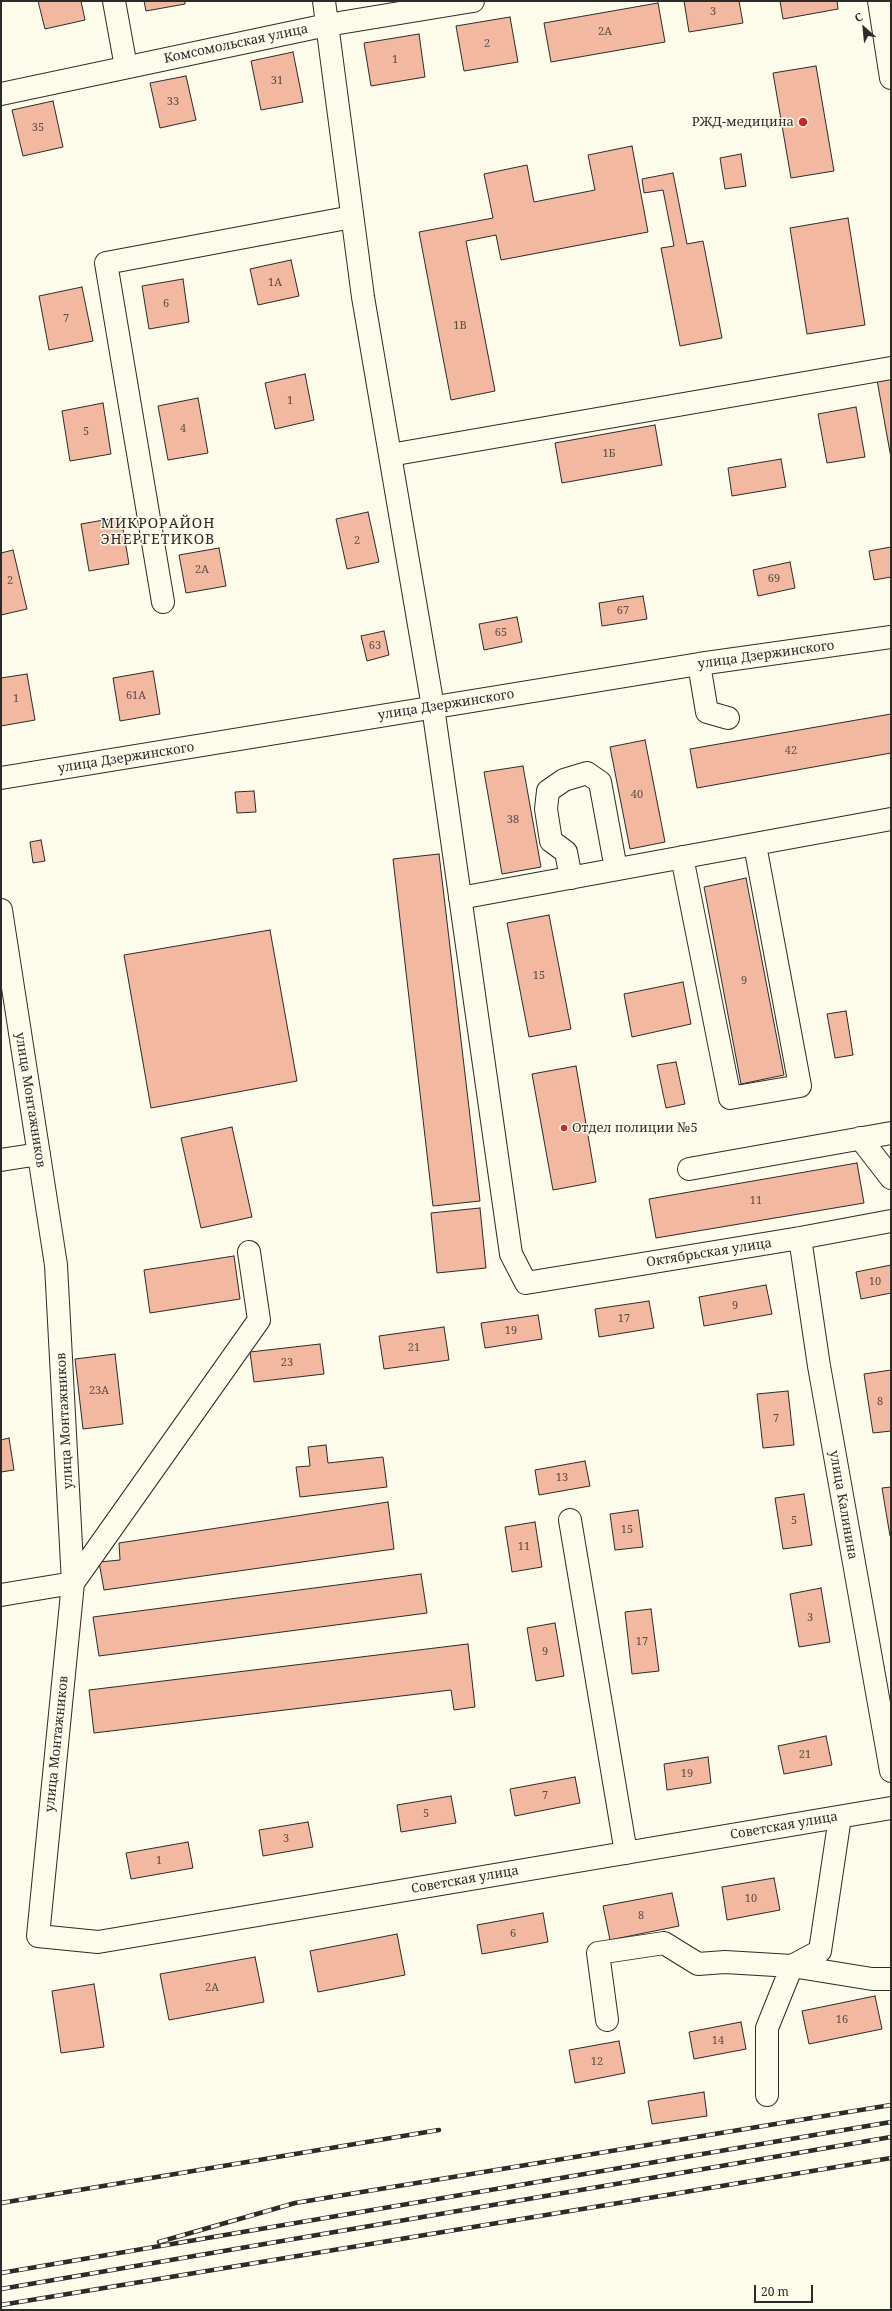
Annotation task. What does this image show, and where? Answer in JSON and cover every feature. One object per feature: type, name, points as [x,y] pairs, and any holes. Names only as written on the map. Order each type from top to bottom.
[{"type":"street","points":[[114,1],[126,67]]},
{"type":"street","points":[[324,1],[363,297],[433,707],[460,898],[891,820]]},
{"type":"street","name":"Комсомольская улица","points":[[1,94],[327,25],[473,1]]},
{"type":"street","points":[[878,1],[887,32],[891,78]]},
{"type":"street","points":[[162,602],[106,263],[352,217]]},
{"type":"street","points":[[390,455],[891,368]]},
{"type":"street","name":"улица Дзержинского","points":[[1,778],[699,664],[891,637]]},
{"type":"street","points":[[699,664],[707,712],[728,718]]},
{"type":"street","points":[[571,878],[566,852],[551,841],[546,809],[548,791],[564,780],[587,773],[600,782],[616,869]]},
{"type":"street","points":[[682,857],[730,1098],[800,1086],[755,844]]},
{"type":"street","name":"Октябрьская улица","points":[[460,898],[511,1254],[526,1282],[800,1238],[891,1221]]},
{"type":"street","name":"улица Монтажников","points":[[1,910],[56,1265],[73,1582],[38,1936]]},
{"type":"street","points":[[689,1168],[891,1133]]},
{"type":"street","points":[[860,1138],[891,1178]]},
{"type":"street","points":[[1,1160],[39,1154]]},
{"type":"street","name":"улица Калинина","points":[[800,1238],[818,1366],[891,1771]]},
{"type":"street","points":[[1,1595],[73,1582],[259,1320],[249,1252]]},
{"type":"street","points":[[570,1520],[626,1853]]},
{"type":"street","name":"Советская улица","points":[[38,1936],[98,1942],[891,1808]]},
{"type":"street","points":[[767,2095],[767,2028],[792,1966],[820,1951],[840,1816]]},
{"type":"street","points":[[607,2020],[598,1954],[664,1943],[698,1964],[725,1962],[792,1966],[872,1979],[891,1979]]},
{"type":"building","points":[[38,1],[81,1],[85,20],[45,29]]},
{"type":"building","points":[[144,1],[185,1],[185,4],[146,11]]},
{"type":"building","points":[[684,1],[739,1],[743,23],[689,32]]},
{"type":"building","points":[[780,1],[837,1],[838,9],[783,19]]},
{"type":"building","points":[[658,3],[665,42],[551,62],[544,23]]},
{"type":"building","points":[[510,17],[518,62],[464,71],[456,26]]},
{"type":"building","points":[[419,34],[425,77],[371,86],[364,43]]},
{"type":"building","points":[[293,52],[303,102],[261,110],[251,61]]},
{"type":"building","name":"РЖД-медицина","points":[[816,66],[834,171],[791,178],[773,73]]},
{"type":"building","points":[[186,76],[196,120],[160,128],[150,83]]},
{"type":"building","points":[[53,101],[63,147],[23,156],[12,110]]},
{"type":"building","points":[[632,146],[648,232],[501,260],[496,235],[466,241],[495,391],[451,400],[419,232],[493,218],[484,174],[527,165],[534,202],[595,190],[588,155]]},
{"type":"building","points":[[741,154],[746,186],[725,189],[720,158]]},
{"type":"building","points":[[673,173],[687,244],[703,241],[722,338],[680,346],[661,248],[674,246],[663,190],[644,193],[642,179]]},
{"type":"building","points":[[848,218],[865,325],[807,334],[790,228]]},
{"type":"building","points":[[291,260],[299,296],[258,305],[250,269]]},
{"type":"building","points":[[183,279],[189,322],[149,329],[142,286]]},
{"type":"building","points":[[82,287],[93,341],[49,350],[39,296]]},
{"type":"building","points":[[305,374],[314,420],[275,429],[265,383]]},
{"type":"building","points":[[891,377],[891,458],[877,380]]},
{"type":"building","points":[[198,398],[208,453],[168,460],[158,406]]},
{"type":"building","points":[[103,403],[111,454],[70,461],[62,411]]},
{"type":"building","points":[[856,407],[865,457],[827,463],[818,414]]},
{"type":"building","points":[[655,425],[662,465],[562,483],[555,443]]},
{"type":"building","points":[[781,459],[786,487],[732,496],[728,468]]},
{"type":"building","points":[[368,512],[379,562],[347,569],[336,519]]},
{"type":"building","points":[[121,517],[129,564],[89,571],[81,524]]},
{"type":"building","points":[[891,547],[891,577],[874,580],[869,551]]},
{"type":"building","points":[[219,548],[226,586],[186,593],[179,555]]},
{"type":"building","points":[[13,550],[27,609],[1,615],[1,553]]},
{"type":"building","points":[[790,562],[795,588],[758,596],[753,570]]},
{"type":"building","points":[[643,596],[647,619],[602,626],[599,603]]},
{"type":"building","points":[[517,617],[522,642],[484,650],[479,624]]},
{"type":"building","points":[[384,631],[389,655],[367,661],[361,636]]},
{"type":"building","points":[[153,671],[160,714],[120,721],[113,678]]},
{"type":"building","points":[[27,674],[35,720],[1,726],[1,678]]},
{"type":"building","points":[[891,714],[891,753],[697,788],[690,749]]},
{"type":"building","points":[[645,740],[665,842],[630,849],[610,747]]},
{"type":"building","points":[[523,766],[541,867],[502,874],[484,772]]},
{"type":"building","points":[[254,791],[256,812],[237,813],[235,792]]},
{"type":"building","points":[[41,840],[45,861],[33,863],[30,842]]},
{"type":"building","points":[[439,854],[480,1201],[433,1206],[393,859]]},
{"type":"building","points":[[746,878],[784,1075],[741,1084],[704,887]]},
{"type":"building","points":[[549,915],[571,1029],[529,1037],[507,923]]},
{"type":"building","points":[[270,930],[297,1081],[151,1108],[124,955]]},
{"type":"building","points":[[683,982],[691,1024],[632,1037],[624,994]]},
{"type":"building","points":[[846,1011],[853,1055],[835,1058],[827,1014]]},
{"type":"building","points":[[676,1062],[685,1104],[666,1108],[657,1065]]},
{"type":"building","name":"Отдел полиции №5","points":[[576,1066],[596,1182],[553,1190],[532,1074]]},
{"type":"building","points":[[232,1127],[252,1217],[201,1228],[181,1138]]},
{"type":"building","points":[[857,1163],[864,1203],[656,1238],[649,1199]]},
{"type":"building","points":[[480,1208],[486,1268],[437,1273],[431,1213]]},
{"type":"building","points":[[234,1256],[240,1299],[150,1313],[144,1270]]},
{"type":"building","points":[[891,1265],[891,1293],[861,1299],[856,1272]]},
{"type":"building","points":[[766,1285],[772,1314],[704,1326],[699,1297]]},
{"type":"building","points":[[649,1301],[654,1328],[599,1337],[595,1309]]},
{"type":"building","points":[[538,1315],[542,1339],[485,1348],[481,1323]]},
{"type":"building","points":[[444,1327],[449,1360],[384,1369],[379,1336]]},
{"type":"building","points":[[320,1344],[324,1374],[254,1382],[250,1352]]},
{"type":"building","points":[[115,1354],[123,1424],[83,1429],[75,1359]]},
{"type":"building","points":[[891,1370],[891,1431],[873,1433],[864,1374]]},
{"type":"building","points":[[788,1391],[794,1445],[763,1448],[757,1394]]},
{"type":"building","points":[[9,1438],[14,1470],[1,1472],[1,1440]]},
{"type":"building","points":[[326,1445],[328,1463],[383,1457],[387,1487],[300,1497],[296,1467],[310,1466],[308,1447]]},
{"type":"building","points":[[585,1461],[590,1486],[539,1495],[535,1470]]},
{"type":"building","points":[[891,1487],[891,1536],[890,1536],[882,1488]]},
{"type":"building","points":[[804,1494],[812,1545],[783,1549],[775,1498]]},
{"type":"building","points":[[388,1502],[394,1549],[104,1590],[99,1562],[120,1560],[119,1543]]},
{"type":"building","points":[[638,1510],[643,1547],[615,1550],[610,1514]]},
{"type":"building","points":[[535,1522],[542,1567],[512,1572],[505,1527]]},
{"type":"building","points":[[421,1574],[427,1613],[99,1656],[93,1617]]},
{"type":"building","points":[[821,1588],[830,1642],[799,1647],[790,1594]]},
{"type":"building","points":[[651,1609],[659,1671],[632,1674],[625,1612]]},
{"type":"building","points":[[555,1623],[564,1676],[536,1681],[527,1628]]},
{"type":"building","points":[[468,1644],[475,1707],[454,1710],[451,1690],[94,1733],[89,1690]]},
{"type":"building","points":[[826,1736],[832,1765],[784,1774],[778,1746]]},
{"type":"building","points":[[708,1757],[711,1783],[667,1790],[664,1764]]},
{"type":"building","points":[[575,1777],[580,1803],[515,1816],[510,1789]]},
{"type":"building","points":[[451,1796],[456,1823],[401,1832],[397,1805]]},
{"type":"building","points":[[308,1822],[313,1847],[263,1856],[259,1830]]},
{"type":"building","points":[[188,1842],[193,1868],[131,1879],[126,1853]]},
{"type":"building","points":[[774,1878],[780,1910],[727,1920],[722,1887]]},
{"type":"building","points":[[672,1893],[679,1926],[610,1940],[603,1906]]},
{"type":"building","points":[[543,1913],[548,1942],[482,1954],[477,1925]]},
{"type":"building","points":[[397,1934],[405,1975],[318,1992],[310,1951]]},
{"type":"building","points":[[255,1957],[264,2002],[169,2020],[160,1974]]},
{"type":"building","points":[[94,1984],[104,2047],[61,2053],[52,1991]]},
{"type":"building","points":[[875,1996],[882,2029],[809,2044],[802,2011]]},
{"type":"building","points":[[741,2022],[746,2049],[694,2059],[689,2032]]},
{"type":"building","points":[[619,2041],[625,2073],[575,2083],[569,2050]]},
{"type":"building","points":[[704,2092],[707,2116],[652,2124],[648,2101]]},
{"type":"railway","points":[[159,2242],[295,2203],[891,2105]]},
{"type":"railway","points":[[1,2273],[891,2122]]},
{"type":"railway","points":[[1,2203],[439,2130]]},
{"type":"railway","points":[[1,2289],[891,2137]]},
{"type":"railway","points":[[1,2305],[891,2158]]},
{"type":"place","name":"РЖД-медицина","points":[[803,122]]},
{"type":"place","name":"Отдел полиции №5","points":[[564,1128]]},
{"type":"district","name":"МИКРОРАЙОН ЭНЕРГЕТИКОВ","points":[[158,532]]}]
